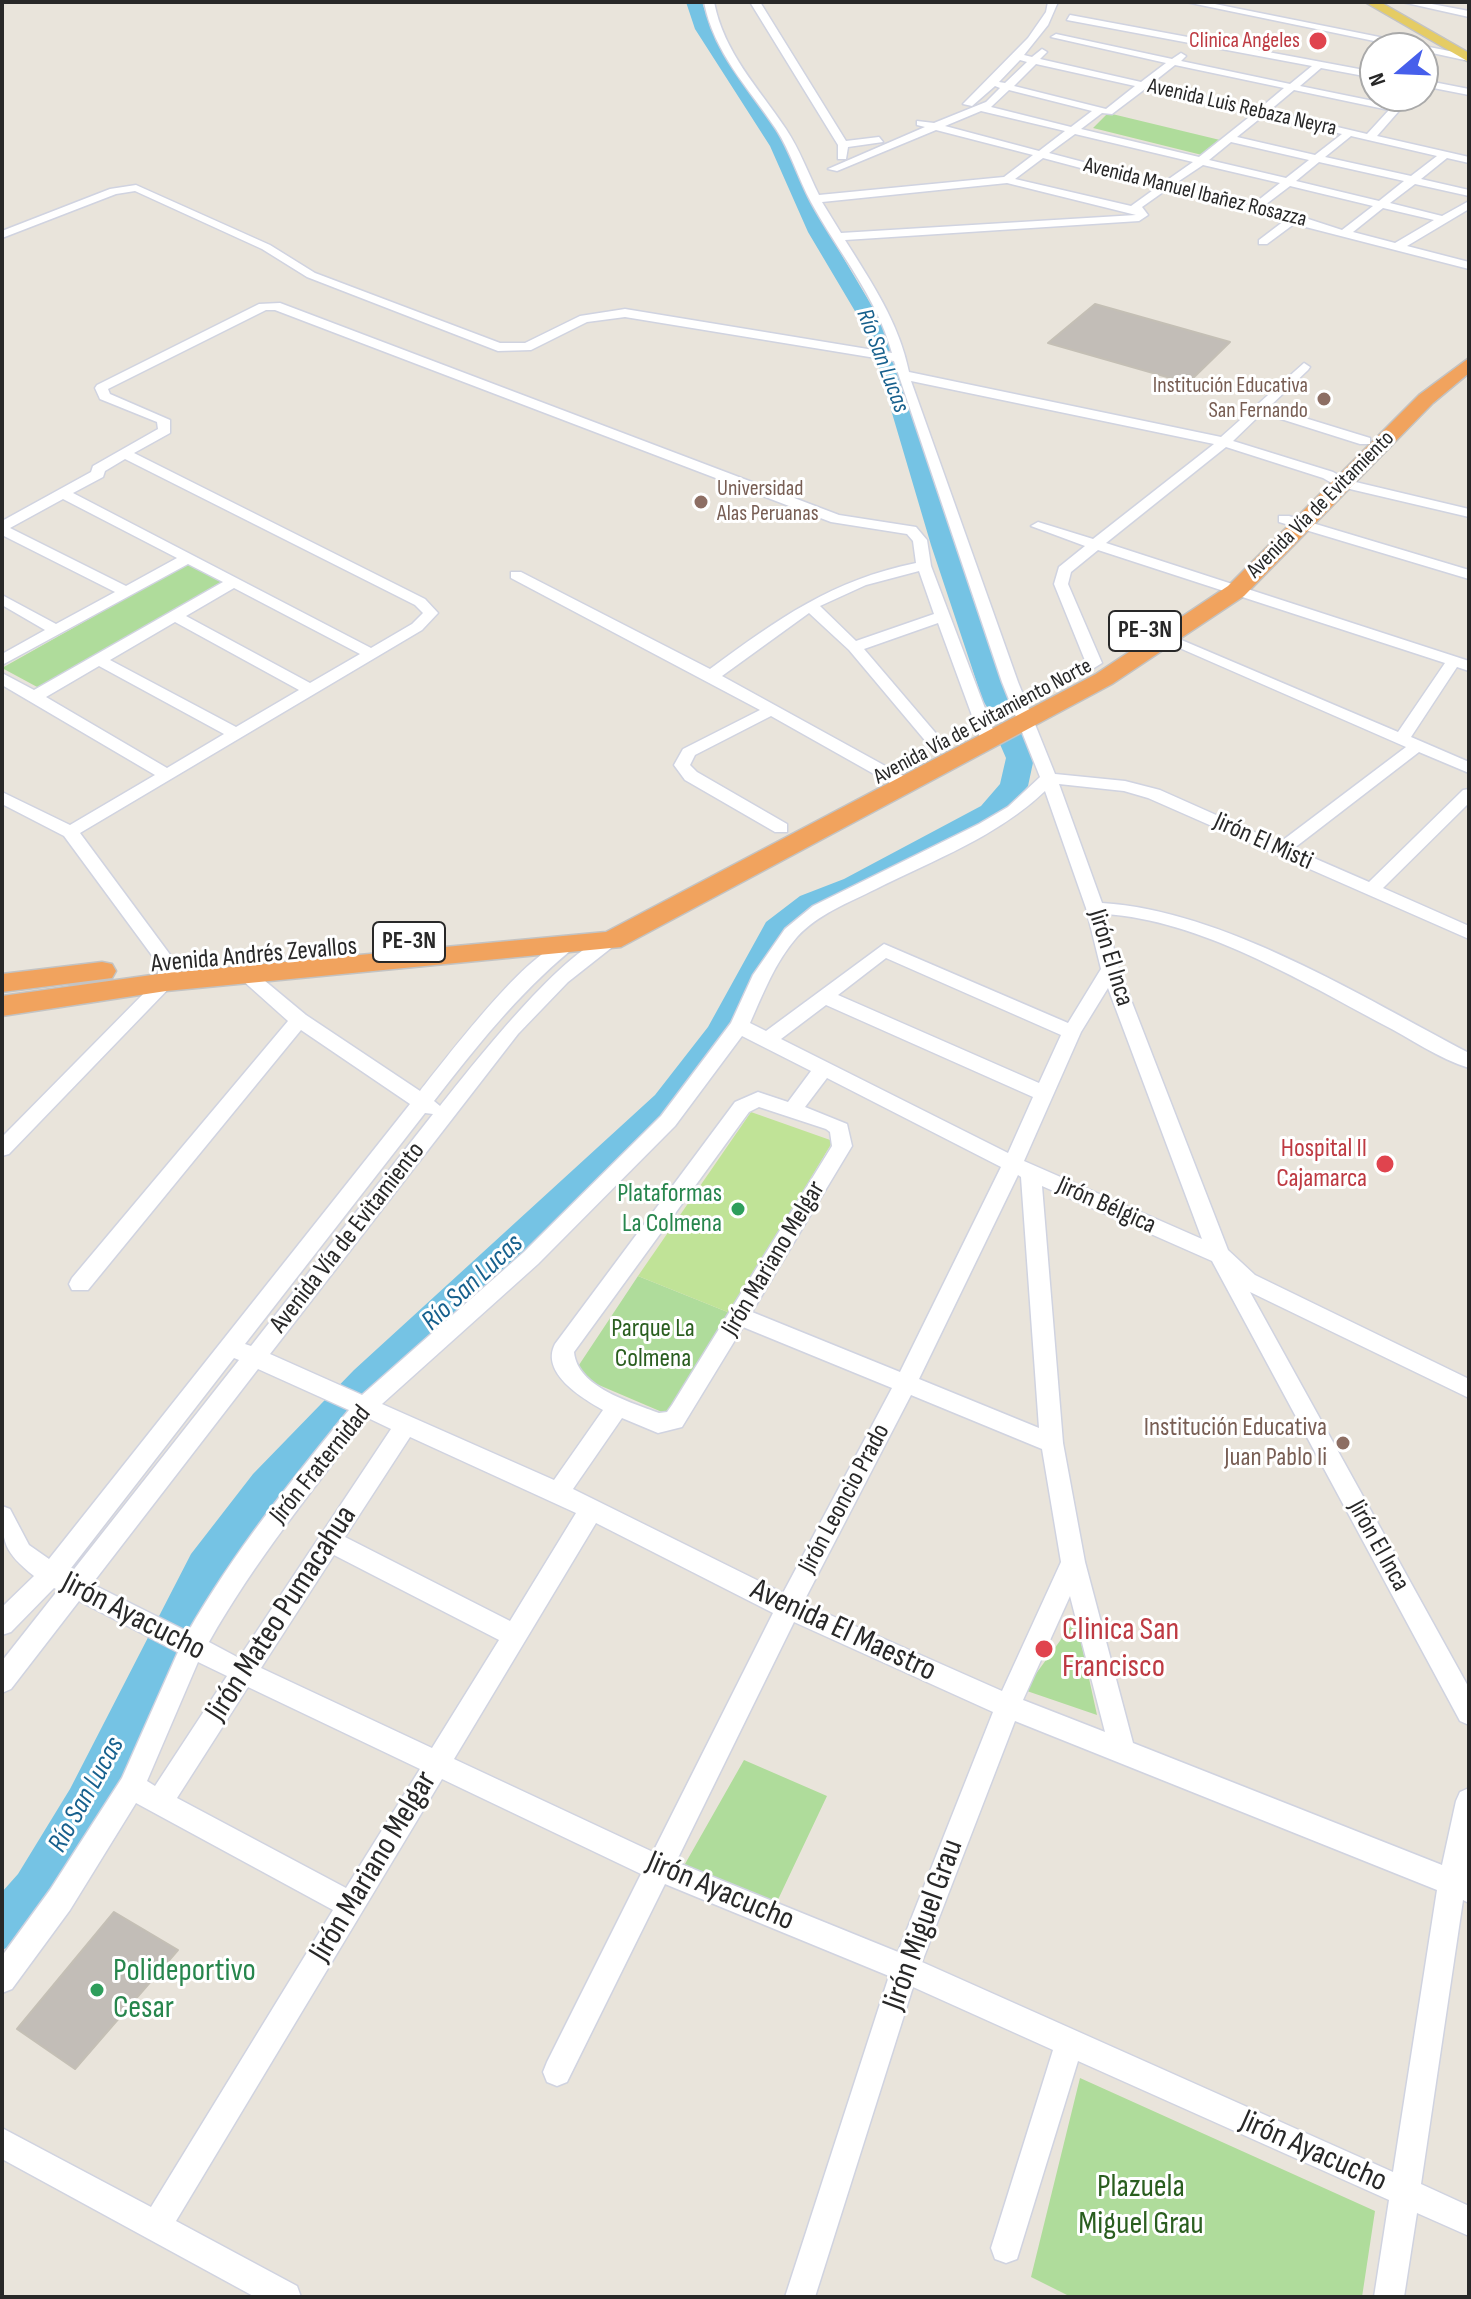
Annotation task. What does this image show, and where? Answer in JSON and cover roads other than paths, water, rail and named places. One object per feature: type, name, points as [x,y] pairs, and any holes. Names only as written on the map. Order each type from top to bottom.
[{"type":"highway","name":"PE-3N","points":[[1340,477],[1365,441],[1418,397],[1469,347]]},
{"type":"highway","name":"Avenida Vía de Evitamiento","points":[[1167,639],[1228,588],[1418,397],[1469,364]]},
{"type":"highway","name":"Avenida Vía de Evitamiento Norte","points":[[603,933],[781,828],[895,779],[939,747],[1004,723],[1094,663],[1228,588]]},
{"type":"highway","name":"Avenida Vía de Evitamiento Norte","points":[[650,918],[895,779],[1004,723],[1104,679],[1167,639]]},
{"type":"highway","name":"Avenida Andrés Zevallos","points":[[2,1006],[167,973],[247,975],[564,947],[650,918]]},
{"type":"highway","name":"Avenida Andrés Zevallos","points":[[2,983],[167,973],[603,933]]},
{"type":"main road","points":[[1371,2],[1469,58]]},
{"type":"main road","points":[[1385,2],[1469,50]]},
{"type":"street","name":"Jirón El Inca","points":[[709,2],[722,44],[781,130],[815,199],[877,295],[897,340],[903,375],[1004,723],[1049,778],[1095,908],[1110,969],[1219,1255],[1469,1713]]},
{"type":"street","points":[[755,2],[844,148],[864,156]]},
{"type":"street","points":[[844,148],[871,143],[976,99],[1061,2],[1070,18]]},
{"type":"street","points":[[1191,2],[1231,6],[1359,36]]},
{"type":"street","points":[[1407,2],[1469,14]]},
{"type":"street","points":[[806,180],[981,108],[1011,86],[1070,18]]},
{"type":"street","points":[[1070,18],[1359,72]]},
{"type":"street","points":[[1300,39],[1310,27]]},
{"type":"street","points":[[1056,37],[1359,101]]},
{"type":"street","points":[[1007,180],[1072,131],[1145,86],[1198,42]]},
{"type":"street","points":[[1284,58],[1292,49]]},
{"type":"street","name":"Avenida Luis Rebaza Neyra","points":[[1015,56],[1469,160]]},
{"type":"street","points":[[1439,64],[1469,58]]},
{"type":"street","points":[[1137,211],[1136,206],[1200,162],[1319,65]]},
{"type":"street","points":[[992,84],[1011,86],[1104,111]]},
{"type":"street","points":[[1439,86],[1469,92]]},
{"type":"street","points":[[981,108],[1442,219]]},
{"type":"street","points":[[1369,138],[1394,112]]},
{"type":"street","name":"Avenida Manuel Ibañez Rosazza","points":[[921,123],[1347,231],[1469,266]]},
{"type":"street","points":[[1255,208],[1349,133]]},
{"type":"street","points":[[1229,138],[1469,193]]},
{"type":"street","points":[[833,169],[844,148]]},
{"type":"street","points":[[1347,231],[1445,155]]},
{"type":"street","points":[[815,199],[1007,180],[1137,211],[1143,217],[838,237]]},
{"type":"street","points":[[2,235],[105,194],[136,188],[266,247],[311,275],[415,319],[507,349],[527,347],[594,315],[625,313],[898,357]]},
{"type":"street","points":[[1399,246],[1469,204]]},
{"type":"street","points":[[1263,242],[1295,218]]},
{"type":"street","points":[[1454,261],[1469,253]]},
{"type":"street","points":[[2,528],[98,474],[98,469],[159,434],[167,425],[163,420],[105,396],[101,388],[263,307],[276,306],[836,519],[911,530],[920,540],[924,566],[942,616],[1004,723]]},
{"type":"street","points":[[1094,663],[1064,593],[1061,576],[1224,442],[1304,367]]},
{"type":"street","points":[[903,375],[1224,442],[1469,513]]},
{"type":"street","points":[[1262,409],[1365,441]]},
{"type":"street","points":[[70,832],[417,627],[431,613],[420,602],[125,454]]},
{"type":"street","points":[[1340,477],[1469,503]]},
{"type":"street","points":[[64,494],[372,654]]},
{"type":"street","points":[[1293,521],[1469,575]]},
{"type":"street","points":[[1038,526],[1462,664],[1409,743],[1281,850]]},
{"type":"street","points":[[2,528],[127,592]]},
{"type":"street","points":[[2,660],[190,557]]},
{"type":"street","points":[[711,676],[810,605],[860,581],[924,566]]},
{"type":"street","points":[[516,575],[773,709],[895,779]]},
{"type":"street","points":[[36,696],[236,581]]},
{"type":"street","points":[[2,599],[56,630]]},
{"type":"street","points":[[810,605],[854,647],[939,747]]},
{"type":"street","points":[[175,616],[311,690]]},
{"type":"street","points":[[854,647],[942,616]]},
{"type":"street","points":[[1167,639],[1469,768]]},
{"type":"street","points":[[99,660],[236,734]]},
{"type":"street","points":[[6,684],[36,696],[167,775]]},
{"type":"street","points":[[773,709],[689,752],[682,765],[691,776],[781,828]]},
{"type":"street","name":"Jirón El Misti","points":[[1049,778],[1125,786],[1154,794],[1469,933]]},
{"type":"street","name":"Jirón Fraternidad","points":[[2,1979],[60,1900],[131,1787],[176,1640],[249,1557],[358,1405],[531,1258],[668,1121],[739,1026],[762,975],[791,933],[810,918],[1014,811],[1049,778]]},
{"type":"street","points":[[1371,890],[1469,794]]},
{"type":"street","points":[[2,797],[70,832],[167,973],[2,1149]]},
{"type":"street","points":[[1095,908],[1122,908],[1189,926],[1258,956],[1469,1061]]},
{"type":"street","name":"Avenida Vía de Evitamiento","points":[[2,1681],[77,1589],[511,1029],[603,933]]},
{"type":"street","name":"Avenida Vía de Evitamiento","points":[[2,1624],[51,1575],[486,1021],[526,978],[564,947]]},
{"type":"street","points":[[767,1040],[884,950],[1072,1032]]},
{"type":"street","name":"Jirón Leoncio Prado","points":[[557,2072],[788,1608],[1022,1168],[1045,1094],[1072,1032],[1110,969]]},
{"type":"street","points":[[247,975],[299,1020],[421,1104],[445,1113]]},
{"type":"street","points":[[823,996],[1045,1094]]},
{"type":"street","points":[[80,1284],[299,1020]]},
{"type":"street","name":"Jirón Bélgica","points":[[739,1026],[1022,1168],[1219,1255],[1247,1281],[1469,1389]]},
{"type":"street","points":[[793,1109],[824,1068]]},
{"type":"street","name":"Jirón Mariano Melgar","points":[[758,1099],[793,1109],[840,1129],[842,1146],[739,1316],[674,1420],[658,1423],[618,1406],[572,1379],[561,1361],[563,1350],[742,1107],[758,1099]]},
{"type":"street","points":[[1022,1168],[1052,1443],[1073,1562],[1122,1749]]},
{"type":"street","points":[[739,1316],[1052,1443]]},
{"type":"street","name":"Avenida El Maestro","points":[[229,1346],[558,1493],[788,1608],[1008,1706],[1460,1886]]},
{"type":"street","points":[[558,1493],[618,1406]]},
{"type":"street","name":"Jirón Mateo Pumacahua","points":[[159,1802],[405,1426]]},
{"type":"street","name":"Jirón Mariano Melgar","points":[[157,2225],[591,1510]]},
{"type":"street","name":"Jirón Ayacucho","points":[[2,1516],[21,1552],[51,1575],[176,1640],[658,1868],[905,1969],[1469,2221]]},
{"type":"street","points":[[330,1541],[516,1636]]},
{"type":"street","name":"Jirón Miguel Grau","points":[[800,2297],[905,1969],[1008,1706],[1073,1562]]},
{"type":"street","points":[[131,1787],[350,1905]]},
{"type":"street","points":[[1389,2297],[1404,2193],[1460,1886],[1469,1801]]},
{"type":"street","points":[[1006,2248],[1070,2041]]},
{"type":"street","points":[[2,2143],[286,2297]]},
{"type":"waterway","name":"Río San Lucas","points":[[694,2],[703,29],[779,146],[818,232],[872,323],[887,359],[943,545],[996,701]]},
{"type":"waterway","name":"Río San Lucas","points":[[2,1927],[34,1890],[86,1804],[205,1567],[267,1486],[367,1381],[667,1104],[721,1033],[777,929],[811,903],[855,886],[991,812],[1014,786],[1020,758],[1010,735]]},
{"type":"place","name":"Clinica Angeles","points":[[1318,41]]},
{"type":"place","name":"Institución Educativa San Fernando","points":[[1324,399]]},
{"type":"place","name":"Universidad Alas Peruanas","points":[[701,502]]},
{"type":"place","name":"Hospital II Cajamarca","points":[[1385,1164]]},
{"type":"place","name":"Plataformas La Colmena","points":[[738,1209]]},
{"type":"place","name":"Institución Educativa Juan Pablo Ii","points":[[1343,1443]]},
{"type":"place","name":"Clinica San Francisco","points":[[1044,1649]]},
{"type":"place","name":"Polideportivo Cesar","points":[[97,1990]]},
{"type":"park label","name":"Parque La Colmena","points":[[653,1344]]},
{"type":"park label","name":"Plazuela Miguel Grau","points":[[1141,2206]]}]
